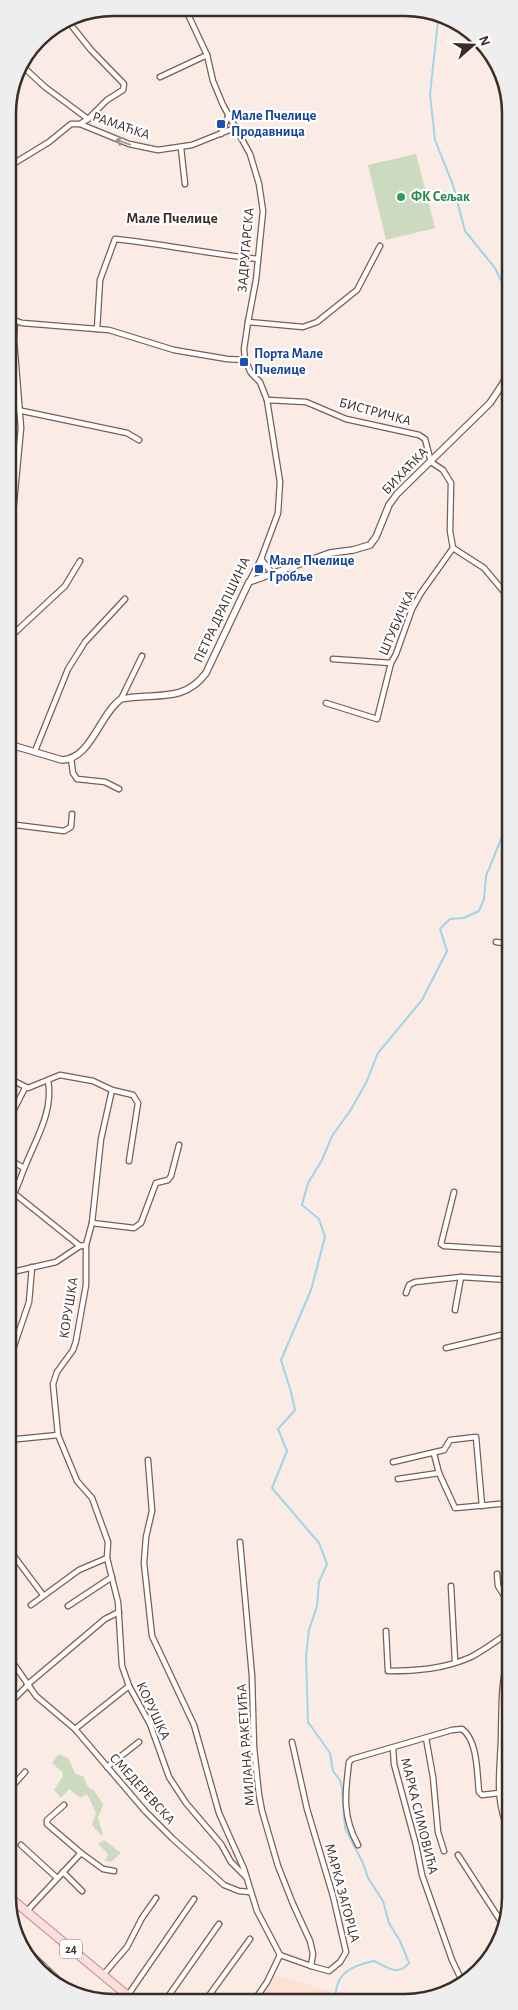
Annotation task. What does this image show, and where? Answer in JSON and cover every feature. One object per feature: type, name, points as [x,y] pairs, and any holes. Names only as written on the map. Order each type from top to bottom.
[{"type":"main road","name":"24","points":[[17,1904],[126,1994]]},
{"type":"street","name":"ЗАДРУГАРСКА","points":[[189,16],[207,55],[213,81],[250,154],[259,184],[263,211],[256,280],[248,322],[244,360]]},
{"type":"street","name":"РАМАЋКА","points":[[72,26],[91,50],[124,84],[123,90],[107,100],[88,119]]},
{"type":"street","points":[[160,77],[207,55]]},
{"type":"street","points":[[26,70],[45,87],[88,119],[80,124]]},
{"type":"street","points":[[221,134],[229,114]]},
{"type":"street","name":"РАМАЋКА","points":[[16,162],[49,142],[71,124],[80,124],[129,144],[158,150],[181,148],[237,127]]},
{"type":"street","points":[[181,148],[185,184]]},
{"type":"street","points":[[97,329],[100,280],[115,239],[258,259]]},
{"type":"street","points":[[248,322],[304,327],[317,322],[357,290],[380,246]]},
{"type":"street","points":[[16,321],[117,332],[174,350],[227,360],[244,360]]},
{"type":"street","name":"ПЕТРА ДРАПШИНА","points":[[121,699],[177,694],[199,682],[206,673],[261,559],[278,513],[280,482],[267,400],[260,382],[251,373],[244,360]]},
{"type":"street","points":[[16,364],[21,428],[16,481]]},
{"type":"street","name":"БИХАЋКА","points":[[249,582],[330,553],[353,550],[370,545],[376,537],[389,506],[397,494],[490,403],[502,386]]},
{"type":"street","name":"БИСТРИЧКА","points":[[267,400],[306,402],[346,419],[419,435],[425,439],[431,462]]},
{"type":"street","points":[[16,410],[127,433],[139,440]]},
{"type":"street","points":[[431,462],[443,470],[451,483],[450,532],[454,548],[484,568],[502,589]]},
{"type":"street","name":"ШТУБИЧКА","points":[[326,703],[377,720],[391,662],[396,654],[412,609],[421,593],[454,548]]},
{"type":"street","points":[[261,559],[272,573]]},
{"type":"street","points":[[16,632],[65,586],[80,561]]},
{"type":"street","points":[[35,751],[68,669],[85,642],[125,599]]},
{"type":"street","points":[[16,746],[62,760],[71,758],[84,751],[99,724],[114,703],[121,699],[142,656]]},
{"type":"street","points":[[333,659],[391,662]]},
{"type":"street","points":[[71,758],[73,773],[77,779],[105,782],[119,789]]},
{"type":"street","points":[[16,825],[64,831],[71,827],[72,814]]},
{"type":"street","points":[[496,942],[502,943]]},
{"type":"street","points":[[16,1083],[25,1088],[37,1085],[57,1075],[93,1081],[112,1090],[133,1095],[138,1103],[129,1161]]},
{"type":"street","points":[[16,1191],[41,1131],[49,1094],[48,1080]]},
{"type":"street","points":[[16,1105],[25,1088]]},
{"type":"street","name":"КОРУШКА","points":[[112,1090],[101,1139],[92,1223],[86,1245],[86,1284],[76,1341],[73,1350],[57,1372],[53,1384],[58,1435],[77,1481],[93,1501],[108,1542],[106,1558],[119,1612],[122,1666],[129,1686],[150,1724],[169,1777],[186,1803],[221,1844],[230,1862],[246,1877]]},
{"type":"street","points":[[92,1223],[134,1228],[138,1226],[141,1223],[156,1183],[168,1180],[171,1176],[180,1146]]},
{"type":"street","points":[[16,1164],[24,1168]]},
{"type":"street","points":[[454,1192],[441,1244],[444,1246],[502,1250]]},
{"type":"street","points":[[16,1195],[80,1246]]},
{"type":"street","points":[[16,1271],[56,1262],[80,1246],[86,1245]]},
{"type":"street","points":[[16,1340],[29,1302],[32,1267]]},
{"type":"street","points":[[455,1310],[460,1277]]},
{"type":"street","points":[[406,1293],[412,1282],[460,1277],[502,1280]]},
{"type":"street","points":[[446,1348],[502,1335]]},
{"type":"street","points":[[16,1439],[58,1435]]},
{"type":"street","points":[[392,1462],[434,1454],[444,1450],[450,1440],[476,1437],[482,1506]]},
{"type":"street","points":[[434,1454],[439,1473],[455,1508],[502,1504]]},
{"type":"street","points":[[148,1460],[152,1511],[146,1537],[144,1563],[152,1636],[194,1724],[219,1814],[244,1868],[250,1892],[261,1921],[280,1955],[270,1977],[259,1994]]},
{"type":"street","points":[[398,1479],[439,1473]]},
{"type":"street","name":"МИЛАНА РАКЕТИЋА","points":[[240,1542],[252,1669],[254,1748],[259,1795],[278,1866],[310,1941],[313,1954],[311,1966]]},
{"type":"street","points":[[31,1604],[76,1572],[106,1558]]},
{"type":"street","points":[[16,1559],[43,1595]]},
{"type":"street","points":[[497,1574],[498,1586],[502,1592]]},
{"type":"street","points":[[68,1606],[112,1577]]},
{"type":"street","points":[[451,1586],[455,1662]]},
{"type":"street","points":[[16,1697],[105,1619],[119,1612]]},
{"type":"street","points":[[386,1631],[388,1671],[418,1671],[437,1668],[470,1657],[502,1637]]},
{"type":"street","name":"СМЕДЕРЕВСКА","points":[[16,1669],[46,1706],[75,1729],[145,1810],[199,1863],[228,1887],[250,1892]]},
{"type":"street","points":[[502,1684],[499,1793],[502,1809]]},
{"type":"street","points":[[75,1729],[129,1686]]},
{"type":"street","points":[[393,1748],[452,1730],[464,1730],[470,1737],[480,1792],[482,1795],[499,1793]]},
{"type":"street","points":[[426,1738],[433,1777],[438,1832],[444,1851]]},
{"type":"street","points":[[107,1767],[139,1742]]},
{"type":"street","name":"МАРКА ЗАГОРЦА","points":[[280,1955],[311,1966],[330,1970],[344,1958],[346,1952],[333,1896],[307,1809],[292,1742]]},
{"type":"street","name":"МАРКА СИМОВИЋА","points":[[358,1845],[349,1828],[345,1809],[349,1762],[393,1748],[394,1764],[416,1845],[422,1876],[459,1977]]},
{"type":"street","points":[[16,1783],[26,1772]]},
{"type":"street","points":[[64,1805],[47,1820],[47,1824],[81,1853],[103,1868],[114,1871]]},
{"type":"street","points":[[21,1844],[57,1878]]},
{"type":"street","points":[[26,1912],[81,1853]]},
{"type":"street","points":[[458,1854],[499,1919]]},
{"type":"street","points":[[63,1872],[82,1891]]},
{"type":"street","points":[[103,1975],[127,1947],[142,1918],[156,1898]]},
{"type":"street","points":[[134,1994],[194,1899]]},
{"type":"street","points":[[170,1994],[219,1924]]},
{"type":"street","points":[[210,1994],[250,1938]]},
{"type":"shaded area","points":[[275,1975],[330,1991],[330,1994],[261,1994]]},
{"type":"green space","name":"ФК Сељак","points":[[416,154],[435,228],[386,240],[368,165]]},
{"type":"green space","points":[[59,1754],[68,1758],[75,1773],[84,1777],[87,1785],[94,1790],[103,1805],[98,1818],[103,1834],[101,1835],[92,1825],[96,1813],[87,1794],[80,1798],[69,1789],[61,1798],[54,1790],[63,1776],[62,1772],[52,1763]]},
{"type":"green space","points":[[104,1840],[121,1853],[111,1862],[105,1861],[108,1854],[98,1844]]},
{"type":"waterway","points":[[438,23],[430,94],[435,140],[453,185],[465,231],[495,268],[502,282]]},
{"type":"waterway","points":[[336,1994],[341,1978],[345,1973],[357,1966],[374,1961],[397,1970],[409,1963],[400,1941],[389,1923],[383,1901],[368,1878],[363,1863],[345,1828],[342,1788],[340,1780],[333,1771],[330,1753],[308,1722],[306,1656],[309,1630],[317,1606],[319,1582],[327,1564],[319,1543],[272,1488],[287,1451],[278,1429],[295,1410],[281,1360],[311,1290],[325,1237],[319,1219],[302,1205],[308,1183],[322,1160],[332,1136],[350,1111],[366,1083],[378,1053],[422,1000],[447,951],[440,929],[450,919],[464,918],[479,911],[484,899],[486,876],[502,837]]},
{"type":"railway","points":[[39,1959],[44,1964]]},
{"type":"railway","points":[[48,1968],[55,1974]]},
{"type":"place","name":"Мале Пчелице Продавница","points":[[221,124]]},
{"type":"place","name":"ФК Сељак","points":[[401,197]]},
{"type":"place","name":"Порта Мале Пчелице","points":[[244,362]]},
{"type":"place","name":"Мале Пчелице Гробље","points":[[259,569]]},
{"type":"district","name":"Мале Пчелице","points":[[172,218]]}]
